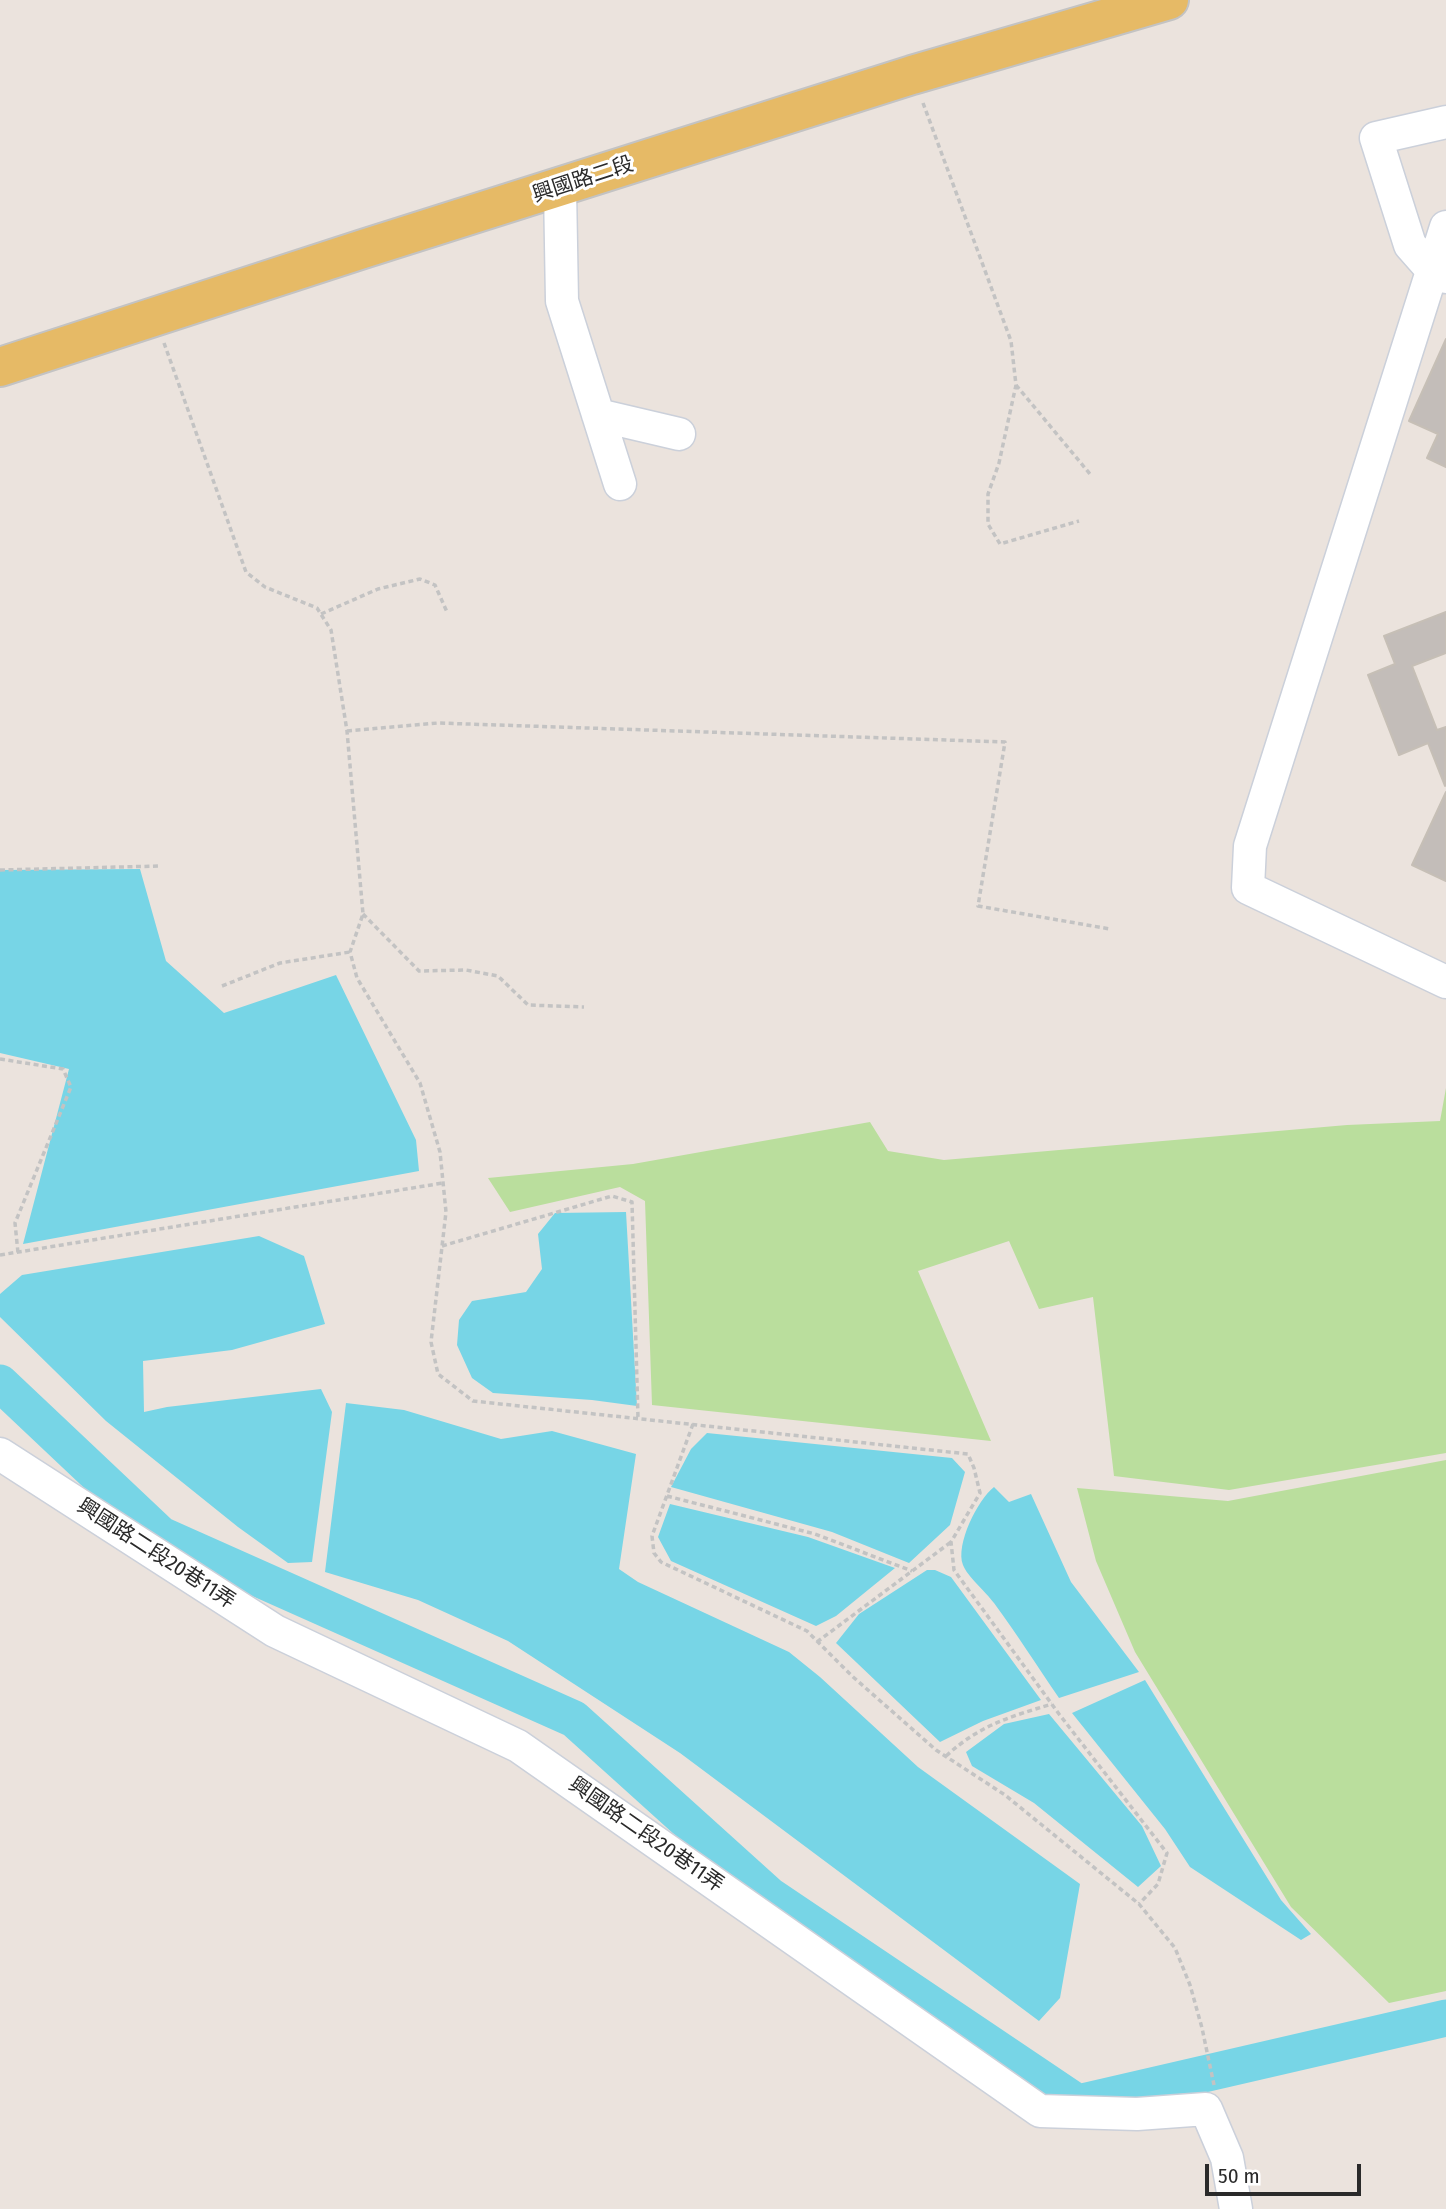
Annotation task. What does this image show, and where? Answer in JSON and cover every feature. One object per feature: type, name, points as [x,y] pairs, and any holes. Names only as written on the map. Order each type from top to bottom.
[{"type":"main road","name":"興國路二段","points":[[0,348],[1074,0]]},
{"type":"main road","name":"興國路二段","points":[[0,368],[154,316],[912,75],[1169,0]]},
{"type":"lane","points":[[1439,274],[1409,245],[1376,138],[1446,122]]},
{"type":"lane","points":[[560,188],[562,300],[620,484]]},
{"type":"lane","points":[[1445,231],[1439,274],[1250,846],[1248,888],[1446,982]]},
{"type":"lane","points":[[598,415],[679,434]]},
{"type":"lane","name":"興國路二段20巷11弄","points":[[0,1454],[275,1631],[518,1746],[1040,2111],[1137,2114],[1206,2109],[1227,2158],[1236,2209]]},
{"type":"path","points":[[912,75],[1011,341],[1016,385],[999,463],[988,494],[988,524],[1000,544],[1079,521]]},
{"type":"path","points":[[154,316],[246,572],[265,587],[317,608],[331,630],[347,731],[363,914],[350,952],[357,978],[419,1083],[440,1152],[446,1212],[431,1342],[438,1374],[473,1401],[968,1454],[980,1493],[951,1542],[817,1642]]},
{"type":"path","points":[[1016,385],[1090,474]]},
{"type":"path","points":[[321,614],[378,589],[420,579],[435,585],[447,612]]},
{"type":"path","points":[[347,731],[438,723],[1005,742],[978,906],[1110,929]]},
{"type":"path","points":[[0,870],[160,866]]},
{"type":"path","points":[[363,914],[419,971],[466,970],[498,976],[528,1005],[584,1007]]},
{"type":"path","points":[[222,986],[280,963],[350,952]]},
{"type":"path","points":[[0,1059],[63,1069],[71,1087],[15,1223],[18,1253]]},
{"type":"path","points":[[0,1255],[443,1183]]},
{"type":"path","points":[[442,1246],[612,1196],[632,1202],[638,1418]]},
{"type":"path","points":[[693,1424],[652,1536],[654,1553],[661,1562],[807,1631],[852,1676],[946,1756],[1005,1795],[1139,1904],[1175,1948],[1190,1985],[1215,2087]]},
{"type":"path","points":[[666,1496],[816,1534],[912,1571]]},
{"type":"path","points":[[951,1542],[954,1570],[1052,1704],[1167,1853],[1158,1884],[1139,1904]]},
{"type":"path","points":[[946,1756],[966,1738],[1002,1719],[1052,1704]]},
{"type":"green space","points":[[1446,1088],[1446,1453],[1229,1490],[1114,1476],[1093,1297],[1039,1309],[1009,1241],[918,1271],[991,1441],[652,1405],[645,1201],[620,1187],[510,1212],[488,1178],[633,1164],[870,1122],[888,1151],[944,1160],[1347,1125],[1440,1121]]},
{"type":"green space","points":[[1446,1460],[1446,1991],[1389,2003],[1291,1907],[1135,1652],[1096,1561],[1077,1488],[1228,1501]]},
{"type":"water","points":[[140,869],[166,961],[224,1013],[336,975],[416,1140],[419,1171],[23,1244],[69,1069],[0,1053],[0,870]]},
{"type":"water","points":[[626,1212],[637,1406],[493,1393],[472,1378],[457,1345],[459,1320],[472,1301],[526,1292],[542,1269],[538,1234],[555,1213]]},
{"type":"water","points":[[259,1236],[304,1256],[325,1324],[232,1350],[143,1361],[144,1412],[321,1389],[332,1412],[312,1562],[288,1563],[238,1527],[106,1421],[0,1317],[0,1294],[22,1275]]},
{"type":"water","points":[[346,1403],[404,1410],[501,1439],[552,1431],[636,1454],[619,1569],[638,1582],[789,1652],[918,1767],[1080,1884],[1060,1998],[1039,2021],[680,1753],[508,1641],[418,1600],[325,1572]]},
{"type":"water","points":[[707,1433],[952,1458],[965,1472],[950,1525],[909,1563],[832,1532],[671,1487],[691,1449]]},
{"type":"water","points":[[994,1487],[1009,1502],[1031,1494],[1071,1582],[1139,1672],[1059,1698],[991,1599],[963,1565],[961,1556],[965,1535],[981,1501]]},
{"type":"water","points":[[670,1504],[808,1537],[895,1568],[836,1616],[816,1626],[671,1561],[658,1537]]},
{"type":"water","points":[[927,1570],[935,1570],[951,1577],[1041,1700],[983,1721],[940,1742],[836,1643],[859,1614]]},
{"type":"water","points":[[1145,1680],[1281,1900],[1311,1934],[1301,1940],[1190,1867],[1165,1829],[1072,1713]]},
{"type":"water","points":[[1049,1714],[1142,1826],[1161,1866],[1138,1887],[1034,1803],[972,1766],[966,1752],[1004,1724]]},
{"type":"building","points":[[1446,339],[1446,467],[1427,458],[1438,434],[1409,421]]},
{"type":"building","points":[[1446,612],[1446,653],[1412,666],[1437,730],[1446,727],[1445,786],[1428,743],[1399,755],[1368,675],[1395,664],[1384,636]]},
{"type":"building","points":[[1446,792],[1446,881],[1412,865]]},
{"type":"waterway","points":[[0,1383],[161,1535],[574,1719],[769,1895],[1078,2103],[1446,2018]]}]
